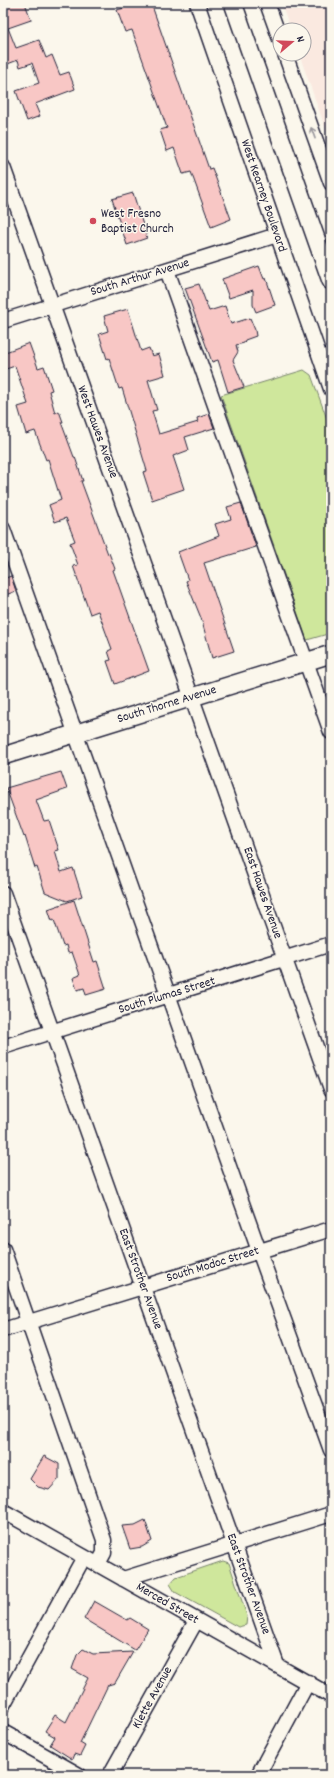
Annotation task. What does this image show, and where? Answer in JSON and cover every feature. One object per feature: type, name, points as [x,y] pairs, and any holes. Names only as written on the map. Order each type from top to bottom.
[{"type":"main road","points":[[233,3],[331,281]]},
{"type":"main road","name":"South Thorne Avenue","points":[[3,756],[331,654]]},
{"type":"street","name":"West Kearney Boulevard","points":[[196,3],[331,389]]},
{"type":"street","points":[[267,3],[274,22]]},
{"type":"street","points":[[288,62],[331,183]]},
{"type":"street","name":"West Hawes Avenue","points":[[3,167],[192,697]]},
{"type":"street","name":"South Arthur Avenue","points":[[3,321],[277,235]]},
{"type":"street","points":[[167,270],[331,732]]},
{"type":"street","points":[[3,528],[168,996],[331,1450]]},
{"type":"street","name":"East Hawes Avenue","points":[[192,697],[331,1089]]},
{"type":"street","name":"East Strother Avenue","points":[[3,893],[277,1665]]},
{"type":"street","name":"South Plumas Street","points":[[3,1047],[331,944]]},
{"type":"street","name":"South Modoc Street","points":[[3,1330],[331,1229]]},
{"type":"street","points":[[3,1249],[104,1540],[104,1553],[98,1564]]},
{"type":"street","name":"Merced Street","points":[[3,1511],[331,1696]]},
{"type":"street","points":[[123,1579],[331,1514]]},
{"type":"street","points":[[3,1705],[84,1557]]},
{"type":"street","name":"Klette Avenue","points":[[110,1775],[196,1621]]},
{"type":"street","points":[[258,1775],[308,1682]]},
{"type":"street","points":[[3,1732],[79,1775]]},
{"type":"shaded area","points":[[281,3],[331,3],[331,144],[302,62],[312,62],[312,22],[288,22]]},
{"type":"green space","points":[[304,370],[311,375],[331,430],[331,633],[307,640],[221,395]]},
{"type":"green space","points":[[223,1561],[229,1563],[247,1616],[246,1625],[238,1627],[175,1592],[170,1584],[176,1577]]},
{"type":"building","points":[[3,3],[25,3],[31,20],[8,28],[16,48],[39,40],[46,58],[52,55],[60,75],[69,72],[75,89],[35,104],[40,116],[27,121],[16,91],[39,83],[32,63],[20,67],[18,60],[5,65],[3,58]]},
{"type":"building","points":[[122,3],[151,3],[209,169],[212,168],[231,219],[211,227],[191,172],[183,174],[174,148],[167,151],[160,130],[167,128],[132,30],[125,32],[117,10],[124,8]]},
{"type":"building","points":[[133,193],[147,238],[127,245],[112,199]]},
{"type":"building","points":[[259,266],[264,279],[266,278],[275,305],[256,312],[253,305],[253,290],[229,298],[222,279]]},
{"type":"building","points":[[199,284],[209,311],[225,306],[231,324],[250,318],[256,336],[245,340],[244,343],[236,345],[238,352],[233,360],[244,387],[228,392],[218,360],[212,362],[185,288]]},
{"type":"building","points":[[128,309],[141,351],[149,348],[152,356],[159,354],[165,375],[148,380],[157,410],[152,411],[159,434],[198,422],[197,418],[209,414],[214,428],[185,437],[189,450],[173,456],[184,489],[152,500],[143,472],[147,471],[122,388],[119,389],[99,334],[108,331],[104,316]]},
{"type":"building","points":[[29,343],[38,368],[44,366],[52,390],[49,391],[55,413],[59,411],[63,422],[61,422],[83,481],[81,481],[115,569],[113,570],[149,671],[115,684],[107,661],[111,660],[108,651],[112,649],[98,611],[90,614],[73,566],[78,565],[70,543],[75,541],[66,518],[55,522],[49,505],[61,500],[48,459],[46,460],[35,431],[26,434],[18,407],[28,404],[15,366],[3,370],[3,353]]},
{"type":"building","points":[[241,503],[256,547],[204,563],[234,651],[212,658],[201,618],[186,581],[188,580],[178,552],[219,536],[215,524],[231,519],[227,507]]},
{"type":"building","points":[[11,576],[16,591],[3,596],[3,579]]},
{"type":"building","points":[[61,772],[67,789],[36,800],[44,821],[49,820],[59,850],[55,851],[61,872],[73,868],[82,896],[67,901],[45,892],[37,867],[35,868],[25,836],[24,837],[6,788]]},
{"type":"building","points":[[74,900],[94,962],[97,961],[106,989],[86,995],[84,988],[77,990],[73,978],[80,975],[72,952],[68,953],[66,945],[63,946],[54,920],[52,921],[48,909]]},
{"type":"building","points":[[44,1456],[59,1464],[59,1479],[49,1490],[38,1487],[30,1479]]},
{"type":"building","points":[[145,1520],[152,1541],[142,1547],[130,1549],[122,1526],[135,1525]]},
{"type":"building","points":[[94,1601],[127,1620],[130,1618],[148,1629],[135,1650],[84,1619]]},
{"type":"building","points":[[83,1649],[93,1654],[133,1652],[115,1683],[108,1685],[80,1743],[85,1746],[80,1756],[74,1754],[72,1759],[50,1745],[55,1737],[45,1731],[55,1715],[66,1722],[88,1678],[72,1669],[77,1655]]},
{"type":"place","name":"West Fresno Baptist Church","points":[[93,221]]}]
